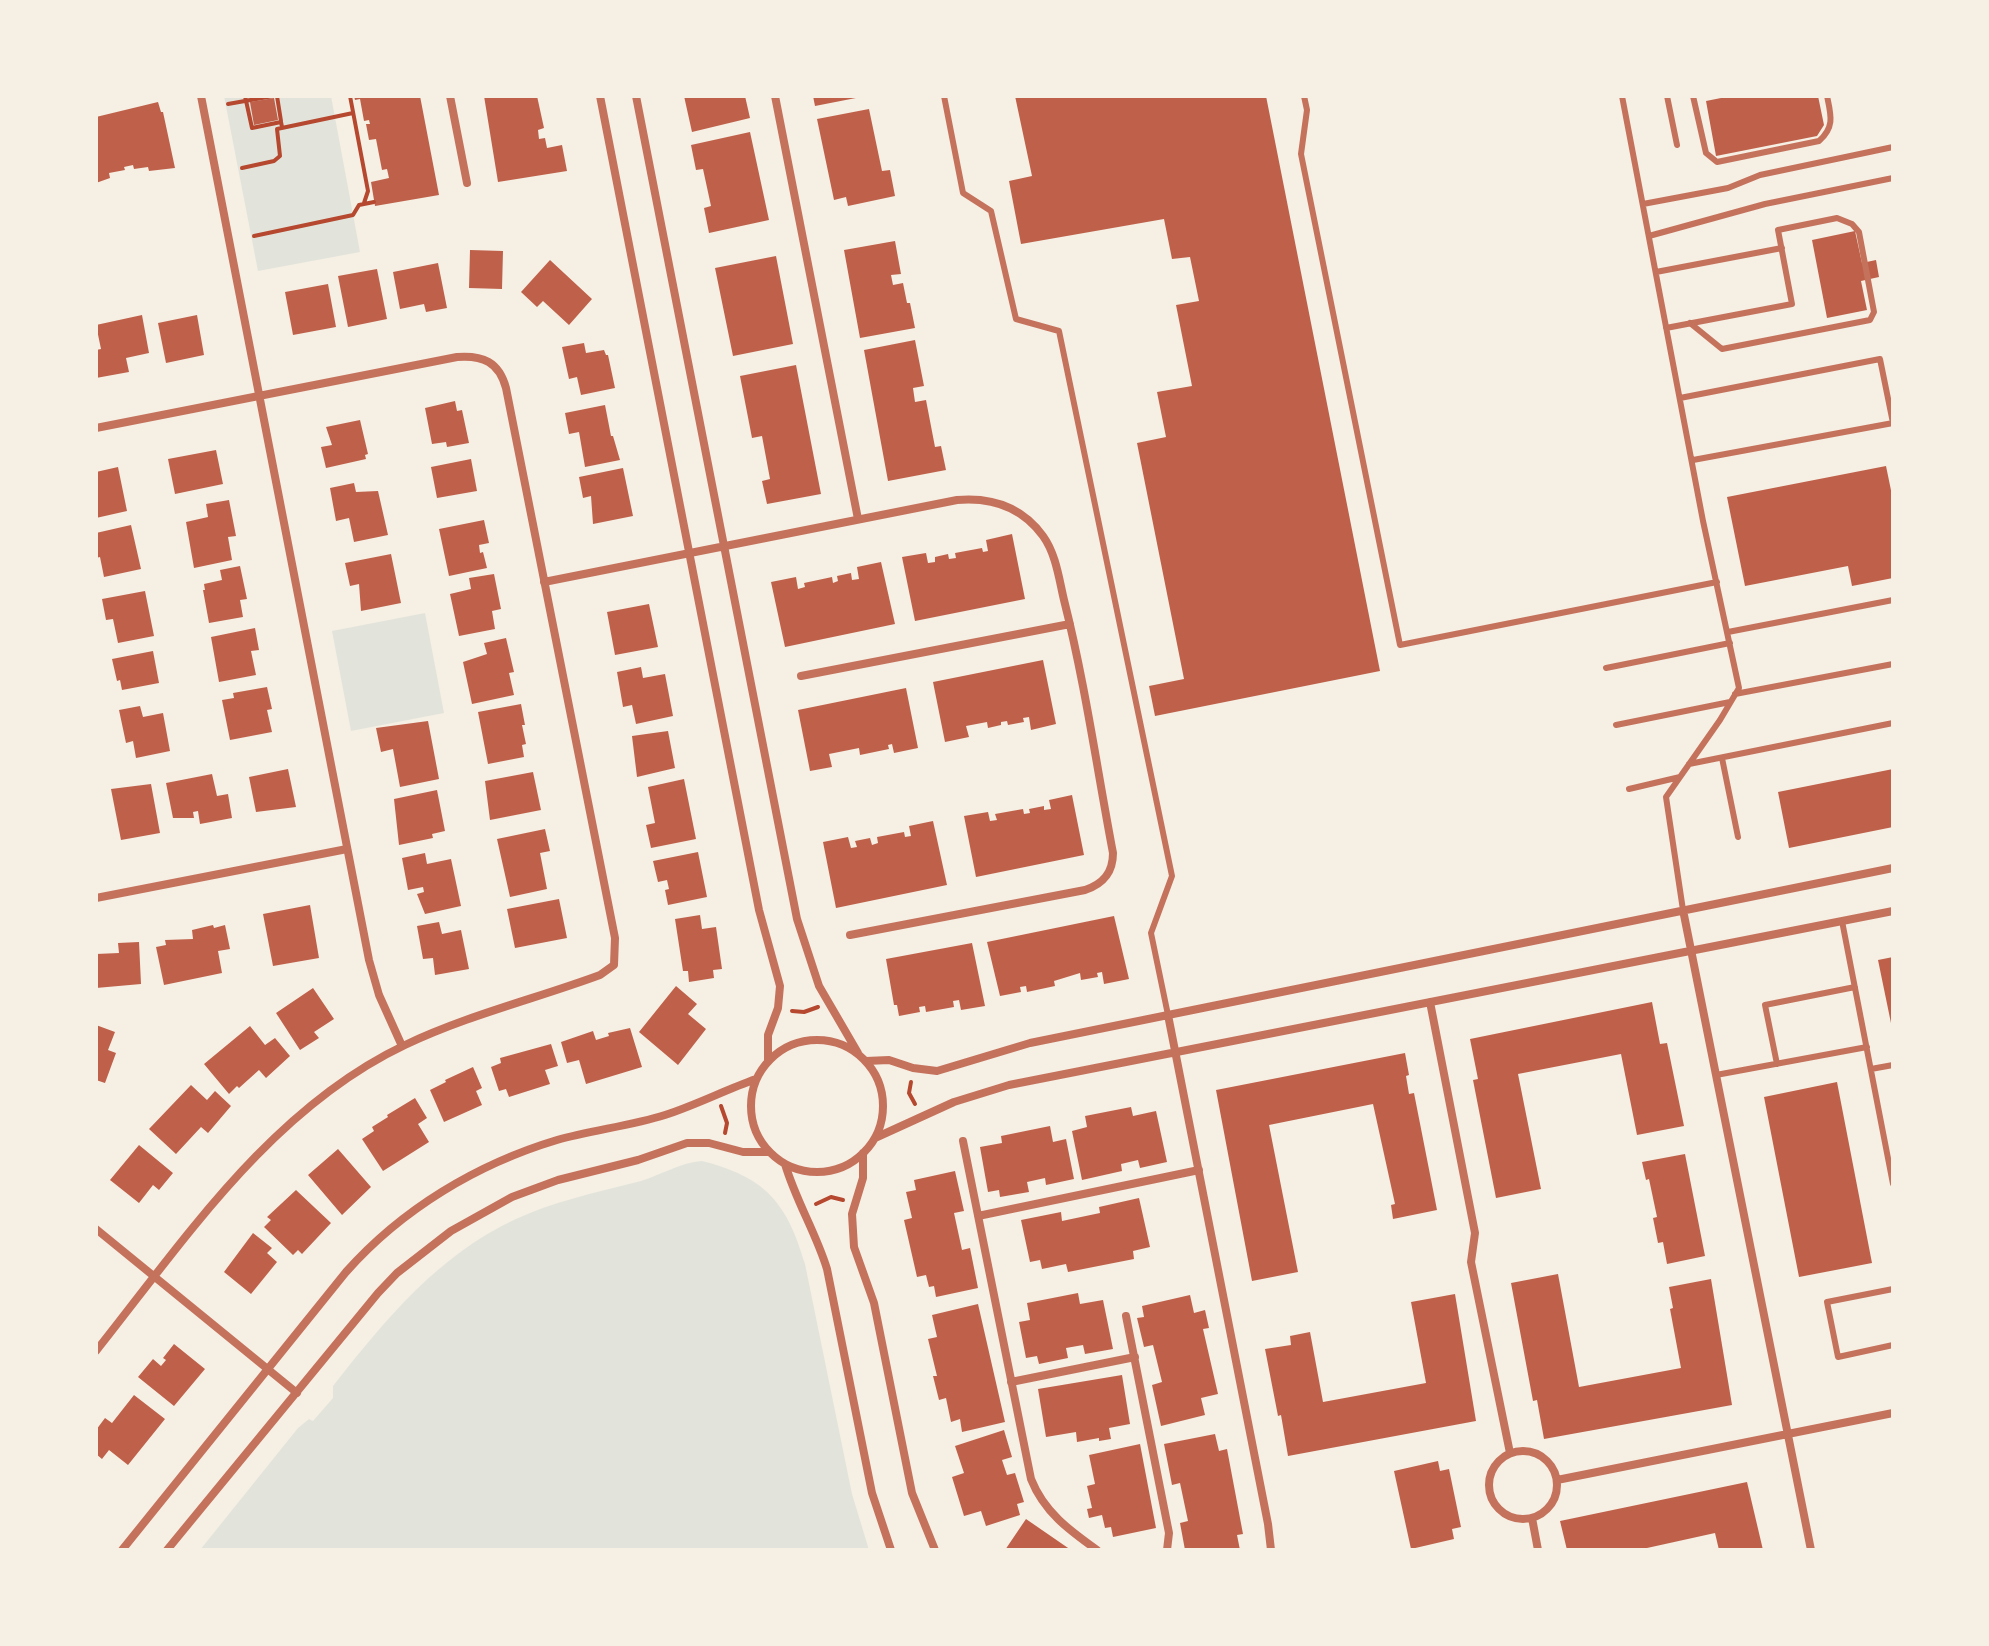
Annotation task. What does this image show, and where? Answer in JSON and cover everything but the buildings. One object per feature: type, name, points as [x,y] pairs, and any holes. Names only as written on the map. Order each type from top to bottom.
[{"type":"street","points":[[201,96],[373,977],[402,1046]]},
{"type":"street","points":[[450,96],[467,183]]},
{"type":"street","points":[[600,96],[759,910],[779,975],[778,1008],[768,1035],[768,1061]]},
{"type":"street","points":[[636,96],[804,946],[819,986],[858,1053],[875,1074],[882,1098],[881,1122],[875,1138],[863,1153],[846,1165],[826,1171],[805,1171],[785,1164],[769,1152],[753,1125],[751,1094],[756,1079],[768,1061],[783,1049],[801,1041],[821,1040],[840,1044],[858,1053]]},
{"type":"street","points":[[775,96],[858,519]]},
{"type":"street","points":[[96,428],[457,357],[482,358],[493,363],[506,388],[615,938],[614,965],[600,975],[490,1010],[402,1046],[349,1078],[274,1139],[228,1186],[96,1351]]},
{"type":"street","points":[[544,582],[970,499],[995,502],[1011,508],[1034,525],[1046,539],[1070,624],[1113,853],[1112,867],[1105,879],[1085,890],[850,935]]},
{"type":"street","points":[[801,676],[1070,624]]},
{"type":"street","points":[[96,898],[347,849]]},
{"type":"street","points":[[866,1061],[889,1060],[927,1070],[947,1070],[1003,1050],[1893,868]]},
{"type":"street","points":[[1683,910],[1811,1550]]},
{"type":"street","points":[[875,1138],[954,1102],[989,1090],[1893,911]]},
{"type":"street","points":[[1430,1002],[1475,1233],[1471,1262],[1510,1453]]},
{"type":"street","points":[[1168,1015],[1271,1550]]},
{"type":"street","points":[[122,1550],[266,1368],[364,1252],[403,1219],[481,1170],[528,1150],[665,1115],[756,1079]]},
{"type":"street","points":[[963,1141],[1027,1466],[1035,1489],[1054,1517],[1097,1550]]},
{"type":"street","points":[[167,1550],[397,1273],[451,1231],[484,1211],[558,1180],[638,1160],[687,1143],[709,1143],[743,1152],[769,1152]]},
{"type":"street","points":[[863,1153],[863,1178],[852,1214],[854,1247],[874,1303],[912,1493],[935,1550]]},
{"type":"street","points":[[785,1164],[791,1186],[810,1222],[827,1269],[872,1493],[891,1550]]},
{"type":"street","points":[[978,1216],[1199,1170]]},
{"type":"street","points":[[96,1229],[297,1393]]},
{"type":"street","points":[[1126,1316],[1169,1533],[1167,1550]]},
{"type":"street","points":[[1011,1382],[1135,1357]]},
{"type":"street","points":[[1557,1480],[1893,1413]]},
{"type":"street","points":[[1522,1450],[1535,1452],[1545,1459],[1553,1468],[1557,1480],[1554,1499],[1541,1514],[1532,1518],[1521,1519],[1500,1510],[1490,1490],[1494,1468],[1510,1453],[1522,1450]]},
{"type":"street","points":[[1532,1518],[1538,1550]]},
{"type":"lane","points":[[944,96],[963,193],[991,211],[1016,319],[1059,331],[1172,876],[1151,933],[1168,1015]]},
{"type":"lane","points":[[1304,96],[1307,110],[1301,154],[1400,645],[1717,582]]},
{"type":"lane","points":[[1622,96],[1739,688],[1666,797],[1683,910]]},
{"type":"lane","points":[[1667,96],[1677,145]]},
{"type":"lane","points":[[1693,96],[1706,153],[1717,162],[1819,141],[1828,134],[1832,120],[1827,96]]},
{"type":"lane","points":[[1643,204],[1728,188],[1760,175],[1893,147]]},
{"type":"lane","points":[[1649,236],[1765,204],[1893,178]]},
{"type":"lane","points":[[1666,328],[1690,323],[1792,304],[1778,230],[1837,218],[1852,224],[1859,232],[1874,312],[1870,320],[1722,349],[1690,323]]},
{"type":"lane","points":[[1656,272],[1782,248]]},
{"type":"lane","points":[[1680,398],[1880,359],[1883,372],[1893,423],[1693,460]]},
{"type":"lane","points":[[1728,632],[1893,600]]},
{"type":"lane","points":[[1606,668],[1730,643]]},
{"type":"lane","points":[[1735,694],[1893,664]]},
{"type":"lane","points":[[1616,725],[1731,701]]},
{"type":"lane","points":[[1689,764],[1893,723]]},
{"type":"lane","points":[[1722,758],[1738,837]]},
{"type":"lane","points":[[1629,789],[1680,777]]},
{"type":"lane","points":[[1842,921],[1893,1184]]},
{"type":"lane","points":[[1777,1064],[1765,1005],[1855,987]]},
{"type":"lane","points":[[1716,1075],[1867,1047]]},
{"type":"lane","points":[[1871,1069],[1893,1065]]},
{"type":"lane","points":[[1893,1289],[1827,1302],[1838,1357],[1893,1345]]},
{"type":"path","points":[[228,104],[246,98],[275,96],[282,124]]},
{"type":"path","points":[[350,96],[368,191],[364,203]]},
{"type":"path","points":[[246,98],[252,128],[353,113]]},
{"type":"path","points":[[242,168],[274,161],[281,150],[277,129],[282,124]]},
{"type":"path","points":[[254,236],[353,215],[359,205],[374,202]]},
{"type":"path","points":[[790,1010],[804,1012],[819,1006]]},
{"type":"path","points":[[911,1078],[909,1093],[916,1106]]},
{"type":"path","points":[[721,1104],[727,1123],[724,1137]]},
{"type":"path","points":[[816,1204],[831,1197],[843,1200]]},
{"type":"shaded area","points":[[224,96],[331,96],[360,252],[258,271]]},
{"type":"shaded area","points":[[425,613],[444,713],[351,731],[332,631]]},
{"type":"shaded area","points":[[702,1161],[724,1167],[758,1184],[781,1208],[798,1242],[852,1494],[869,1550],[200,1550],[298,1428],[309,1419],[313,1421],[333,1398],[333,1386],[393,1314],[462,1251],[516,1219],[544,1208]]}]
